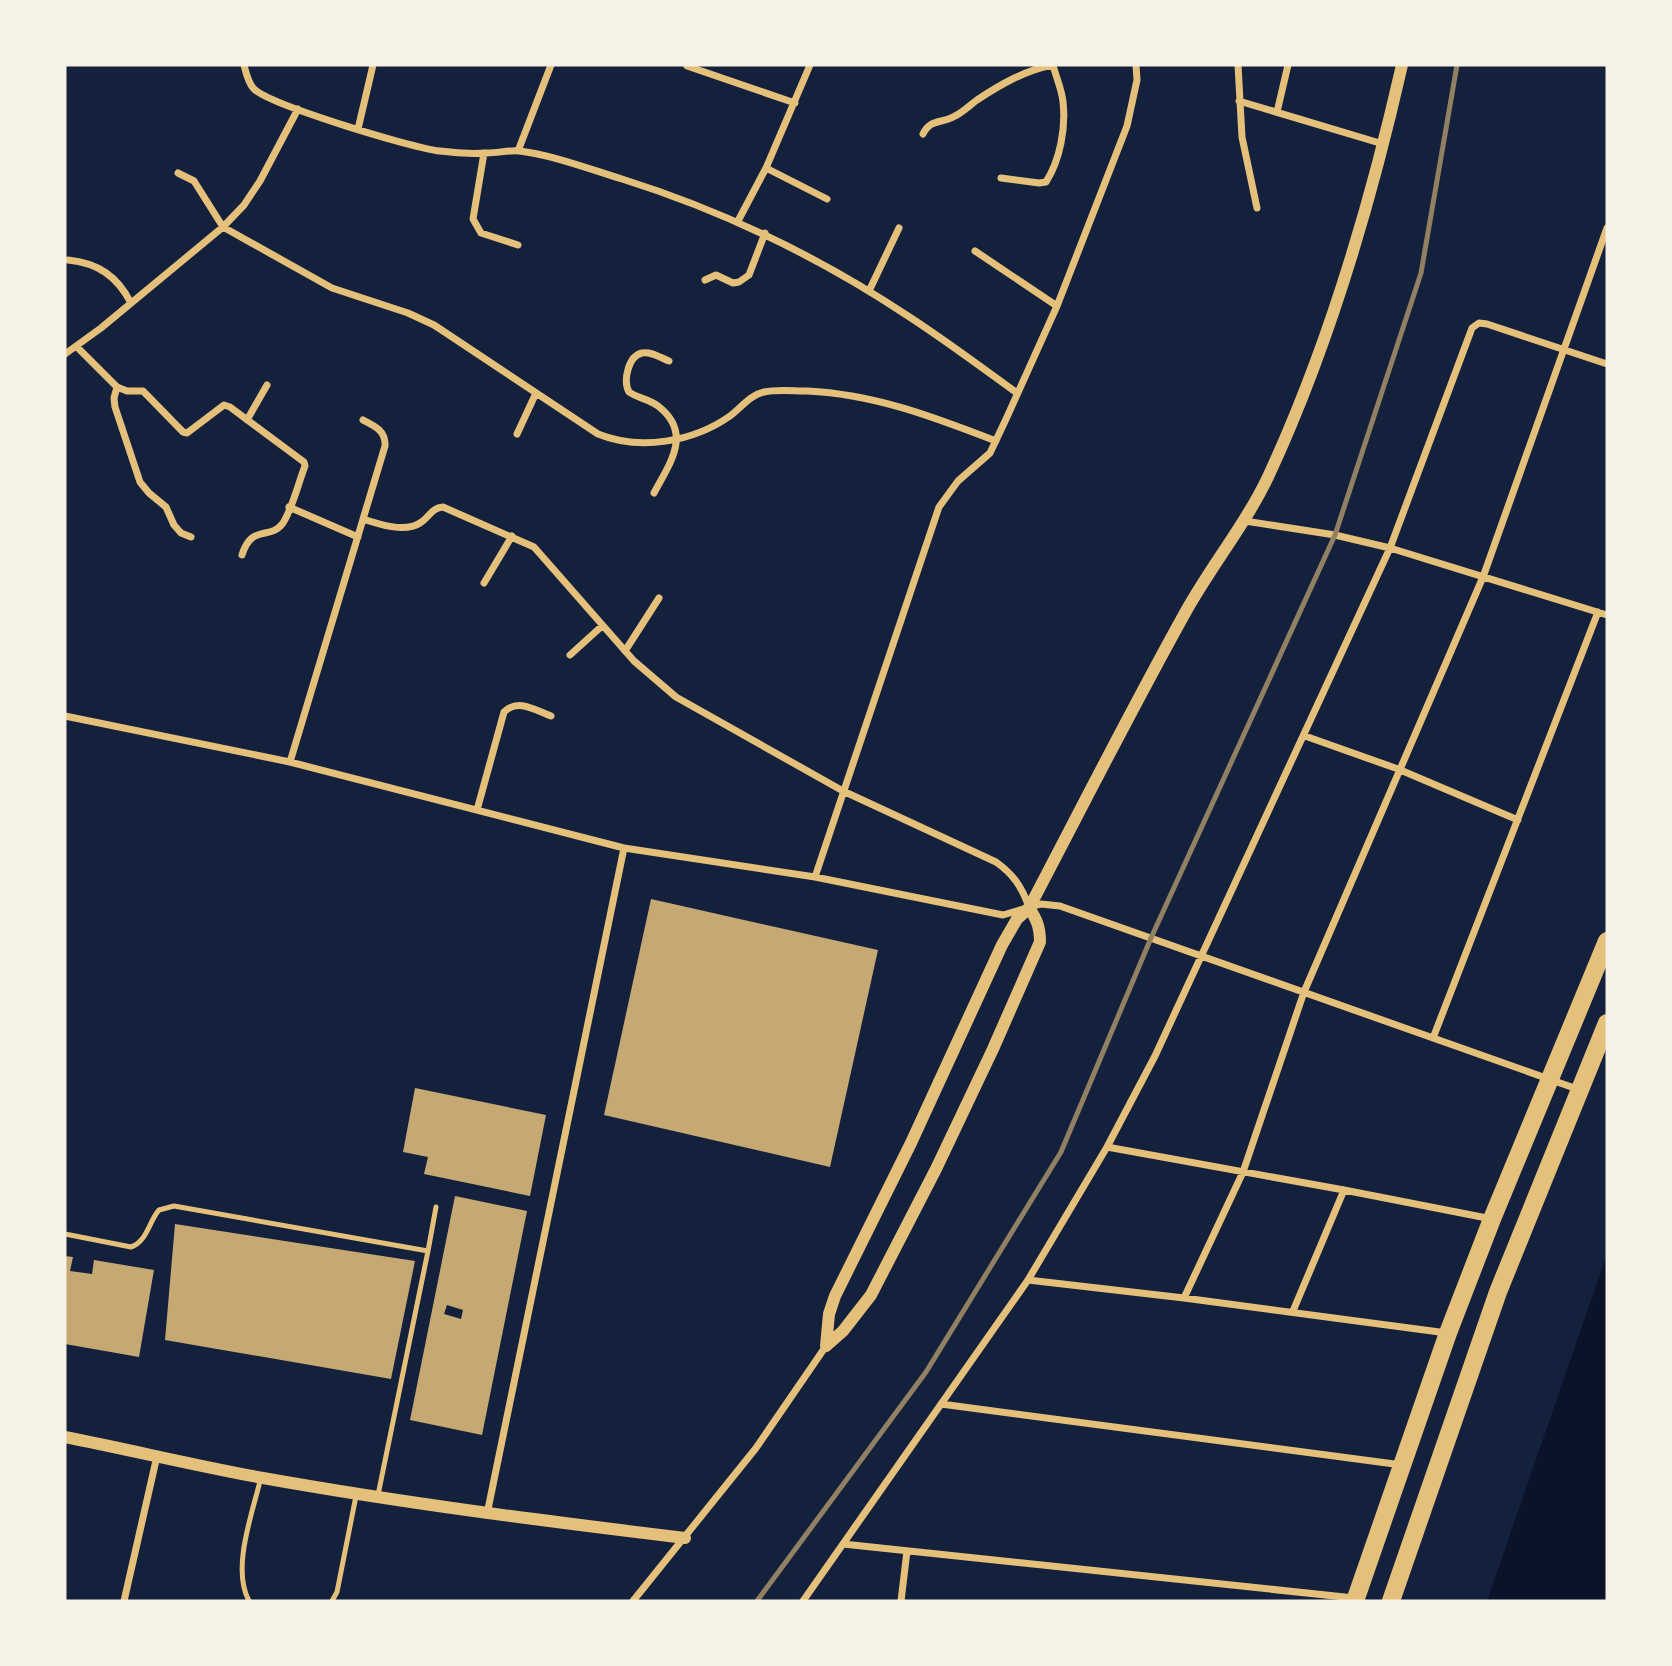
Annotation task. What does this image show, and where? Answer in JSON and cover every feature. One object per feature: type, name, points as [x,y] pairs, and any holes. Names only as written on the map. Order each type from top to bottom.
[{"type":"main road","points":[[1356,1600],[1448,1333],[1607,940]]},
{"type":"main road","points":[[1391,1601],[1449,1427],[1498,1292],[1607,1023]]},
{"type":"street","points":[[244,65],[251,87],[258,93],[401,144],[438,151],[518,151],[666,193],[738,221],[765,233],[869,291],[909,316],[1017,393]]},
{"type":"street","points":[[358,129],[373,65]]},
{"type":"street","points":[[518,151],[551,65]]},
{"type":"street","points":[[738,221],[766,168],[810,65]]},
{"type":"street","points":[[923,134],[929,124],[953,118],[1030,67],[1052,65],[1063,102],[1061,142],[1051,174],[1046,182],[1039,183],[1001,178]]},
{"type":"street","points":[[815,877],[939,507],[958,481],[990,453],[1057,306],[1128,126],[1137,80],[1136,65]]},
{"type":"street","points":[[1238,65],[1242,137],[1257,208]]},
{"type":"street","points":[[1277,112],[1288,65]]},
{"type":"street","points":[[826,1346],[829,1314],[835,1296],[911,1143],[1002,945],[1017,919],[1029,908],[1185,612],[1214,564],[1245,521],[1268,477],[1325,337],[1357,242],[1384,145],[1402,65]]},
{"type":"street","points":[[687,66],[795,103]]},
{"type":"street","points":[[1239,101],[1384,145]]},
{"type":"street","points":[[65,354],[223,227],[244,205],[260,181],[298,109]]},
{"type":"street","points":[[484,153],[473,219],[481,233],[518,244]]},
{"type":"street","points":[[766,168],[827,199]]},
{"type":"street","points":[[178,173],[194,181],[223,227],[332,288],[408,313],[434,325],[598,434],[613,440],[646,443],[708,430],[764,392],[794,391],[831,392],[888,402],[996,441]]},
{"type":"street","points":[[869,291],[900,228]]},
{"type":"street","points":[[1184,1297],[1243,1172],[1304,992],[1483,577],[1607,228]]},
{"type":"street","points":[[705,281],[716,275],[733,283],[745,279],[765,233]]},
{"type":"street","points":[[975,251],[1057,306]]},
{"type":"street","points":[[68,260],[101,268],[124,289],[131,303]]},
{"type":"street","points":[[803,1601],[1028,1280],[1107,1147],[1155,1056],[1390,548],[1472,328],[1479,323],[1487,324],[1607,364]]},
{"type":"street","points":[[77,346],[117,387],[127,391],[143,391],[183,432],[187,433],[224,405],[304,462],[305,466],[280,526],[273,531],[251,537],[242,555]]},
{"type":"street","points":[[654,493],[678,446],[673,425],[665,412],[655,404],[629,392],[625,381],[634,358],[640,353],[651,353],[669,361]]},
{"type":"street","points":[[247,420],[267,385]]},
{"type":"street","points":[[117,387],[115,407],[140,482],[166,507],[181,533],[191,537]]},
{"type":"street","points":[[517,434],[536,393]]},
{"type":"street","points":[[290,762],[385,440],[380,430],[363,420]]},
{"type":"street","points":[[289,507],[358,537]]},
{"type":"street","points":[[363,519],[388,526],[413,526],[419,525],[433,509],[443,507],[534,547],[544,555],[602,626],[676,697],[843,792],[996,862],[1015,878],[1040,928],[1040,942],[993,1049],[936,1169],[871,1295],[843,1331],[826,1346],[756,1448],[634,1601]]},
{"type":"street","points":[[1245,521],[1335,535],[1390,548],[1607,615]]},
{"type":"street","points":[[484,583],[512,536]]},
{"type":"street","points":[[625,650],[659,598]]},
{"type":"street","points":[[1433,1038],[1598,612]]},
{"type":"street","points":[[570,655],[602,626]]},
{"type":"street","points":[[477,810],[504,712],[509,706],[521,704],[551,716]]},
{"type":"street","points":[[65,716],[290,762],[624,848],[815,877],[1003,915],[1041,904],[1060,906],[1580,1090]]},
{"type":"street","points":[[1305,736],[1398,769],[1518,820]]},
{"type":"street","points":[[487,1514],[624,848]]},
{"type":"street","points":[[1107,1147],[1344,1189],[1492,1219]]},
{"type":"street","points":[[1293,1311],[1344,1189]]},
{"type":"street","points":[[1028,1280],[1184,1297],[1448,1333]]},
{"type":"street","points":[[941,1404],[1403,1465]]},
{"type":"street","points":[[65,1437],[356,1494],[487,1514],[685,1538]]},
{"type":"street","points":[[124,1601],[157,1456]]},
{"type":"street","points":[[842,1544],[1356,1600]]},
{"type":"street","points":[[901,1601],[907,1551]]},
{"type":"lane","points":[[65,1234],[131,1247],[142,1240],[159,1210],[174,1206],[428,1251]]},
{"type":"lane","points":[[378,1497],[436,1207]]},
{"type":"lane","points":[[249,1601],[242,1577],[242,1560],[261,1477]]},
{"type":"lane","points":[[332,1601],[337,1591],[356,1494]]},
{"type":"water","points":[[1607,1254],[1607,1601],[1487,1601]]},
{"type":"building","points":[[651,899],[878,950],[830,1167],[604,1115]]},
{"type":"building","points":[[415,1088],[546,1115],[530,1196],[424,1174],[428,1157],[403,1152]]},
{"type":"building","points":[[455,1196],[527,1211],[482,1435],[410,1420]],"holes":[[[447,1305],[463,1310],[461,1319],[444,1314]]]},
{"type":"building","points":[[175,1224],[415,1261],[391,1379],[165,1340]]},
{"type":"building","points":[[65,1256],[73,1257],[70,1271],[92,1274],[94,1260],[154,1270],[139,1357],[65,1344]]},
{"type":"railway","points":[[757,1601],[926,1372],[1061,1152],[1151,938],[1335,535],[1421,273],[1457,65]]}]
